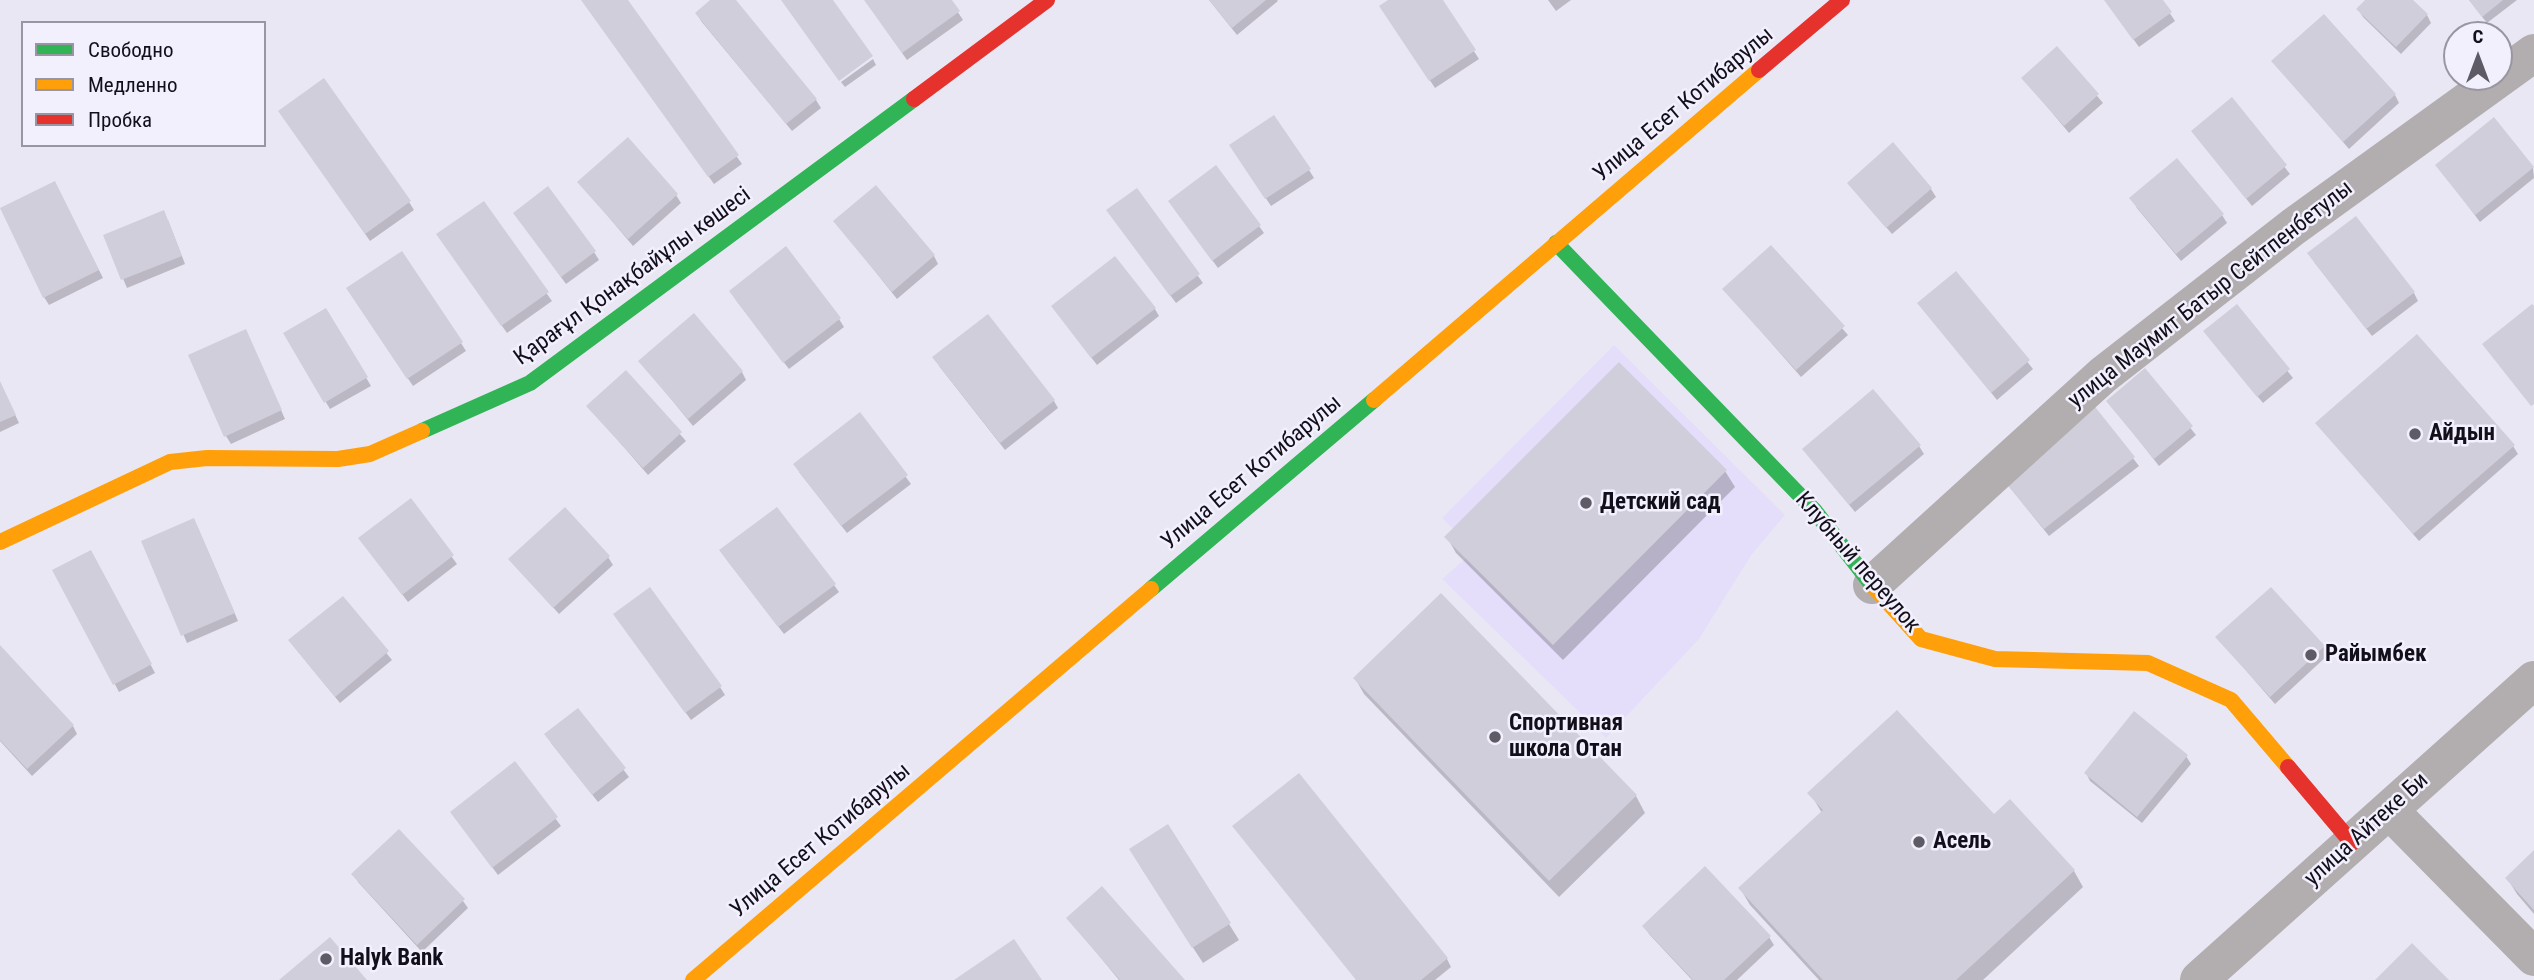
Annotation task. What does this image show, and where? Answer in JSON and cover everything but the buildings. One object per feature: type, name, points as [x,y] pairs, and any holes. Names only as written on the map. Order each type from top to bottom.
[{"type":"street","name":"Қарағұл Қонақбайұлы көшесі","points":[[0,542],[170,462],[207,458],[338,459],[370,454],[530,383],[1047,0]]},
{"type":"street","name":"Улица Есет Котибарулы","points":[[692,980],[1842,0]]},
{"type":"street","name":"улица Маумит Батыр Сейтпенбетулы","points":[[1872,585],[2103,375],[2293,227],[2534,53]]},
{"type":"street","name":"Клубный переулок","points":[[1556,243],[1814,510],[1872,585],[1921,639],[1995,659],[2148,663],[2231,700],[2352,843]]},
{"type":"street","name":"улица Айтеке Би","points":[[2199,980],[2534,680]]},
{"type":"street","points":[[2389,810],[2534,957]]},
{"type":"shaded area","points":[[1614,345],[1785,515],[1752,554],[1699,639],[1606,738],[1442,579],[1475,550],[1442,518]]},
{"type":"traffic: fast","points":[[422,431],[530,383],[914,99]]},
{"type":"traffic: fast","points":[[1556,243],[1814,510],[1873,586]]},
{"type":"traffic: fast","points":[[1151,589],[1374,400]]},
{"type":"traffic: slow","points":[[1374,400],[1759,70]]},
{"type":"traffic: slow","points":[[0,542],[170,462],[207,458],[338,459],[370,454],[422,431]]},
{"type":"traffic: slow","points":[[1873,586],[1921,639],[1995,659],[2148,663],[2231,700],[2288,767]]},
{"type":"traffic: slow","points":[[693,980],[1151,589]]},
{"type":"traffic: jam","points":[[914,99],[1047,0]]},
{"type":"traffic: jam","points":[[1759,70],[1842,0]]},
{"type":"traffic: jam","points":[[2288,767],[2352,843]]},
{"type":"place","name":"Айдын","points":[[2415,434]]},
{"type":"place","name":"Детский сад","points":[[1586,503]]},
{"type":"place","name":"Райымбек","points":[[2311,655]]},
{"type":"place","name":"Спортивная школа Отан","points":[[1495,737]]},
{"type":"place","name":"Асель","points":[[1919,842]]},
{"type":"place","name":"Halyk Bank","points":[[326,959]]}]
